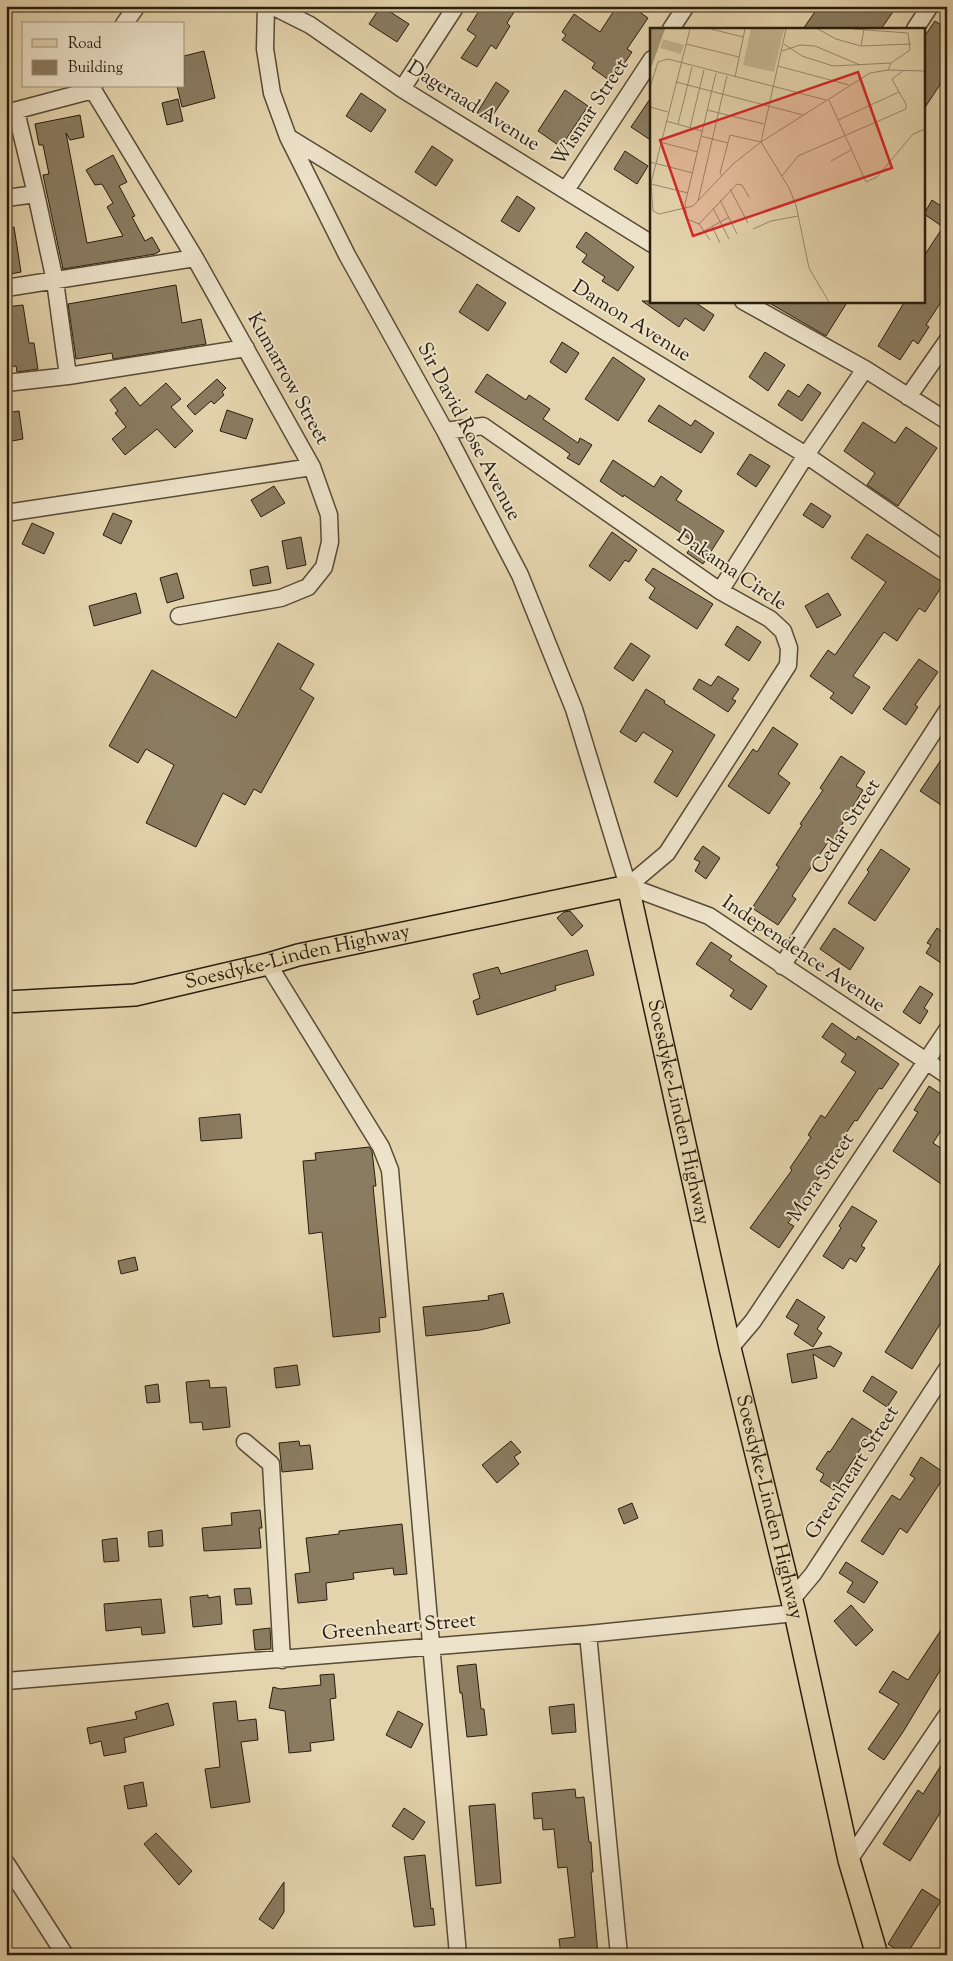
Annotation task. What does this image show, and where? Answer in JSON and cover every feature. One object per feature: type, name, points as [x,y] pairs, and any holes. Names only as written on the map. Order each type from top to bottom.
[{"type":"main road","name":"Soesdyke-Linden Highway","points":[[6,1002],[135,995],[268,964],[298,955],[628,886],[730,1348],[793,1606],[850,1860],[877,1955]]},
{"type":"street","points":[[125,22],[137,6]]},
{"type":"street","name":"Sir David Rose Avenue","points":[[266,6],[265,48],[271,84],[288,137],[347,255],[445,431],[524,584],[574,708],[628,886]]},
{"type":"street","name":"Dageraad Avenue","points":[[272,6],[310,24],[402,89],[650,243]]},
{"type":"street","points":[[402,89],[456,6]]},
{"type":"street","points":[[672,28],[686,6]]},
{"type":"street","points":[[916,28],[930,6]]},
{"type":"street","name":"Wismar Street","points":[[566,190],[650,62]]},
{"type":"street","points":[[68,376],[55,281],[36,194],[11,112],[93,88]]},
{"type":"street","name":"Kumarrow Street","points":[[93,88],[195,258],[312,466],[329,515],[330,542],[324,566],[308,587],[281,598],[179,616]]},
{"type":"street","name":"Damon Avenue","points":[[288,137],[806,455],[947,552]]},
{"type":"street","points":[[6,198],[36,194]]},
{"type":"street","points":[[6,288],[195,258]]},
{"type":"street","points":[[745,302],[865,369],[947,422]]},
{"type":"street","points":[[908,397],[947,341]]},
{"type":"street","points":[[6,383],[68,376],[246,348]]},
{"type":"street","points":[[720,591],[806,455],[865,369]]},
{"type":"street","name":"Dakama Circle","points":[[445,431],[483,426],[720,591],[770,619],[783,632],[788,648],[788,665],[667,853],[628,886]]},
{"type":"street","points":[[6,513],[312,466]]},
{"type":"street","name":"Cedar Street","points":[[782,966],[947,711]]},
{"type":"street","name":"Independence Avenue","points":[[628,886],[710,916],[947,1075]]},
{"type":"street","points":[[268,964],[381,1147],[390,1170],[458,1955]]},
{"type":"street","name":"Mora Street","points":[[730,1348],[753,1321],[947,1030]]},
{"type":"street","name":"Greenheart Street","points":[[6,1681],[588,1634],[793,1606],[947,1369]]},
{"type":"street","points":[[245,1442],[271,1464],[282,1660]]},
{"type":"street","points":[[588,1634],[619,1955]]},
{"type":"street","points":[[850,1860],[947,1714]]},
{"type":"street","points":[[6,1863],[65,1955]]},
{"type":"building","points":[[381,6],[409,24],[397,42],[369,24]]},
{"type":"building","points":[[482,6],[518,6],[507,23],[510,26],[496,49],[491,45],[477,67],[461,58],[476,36],[467,30]]},
{"type":"building","points":[[617,6],[631,6],[648,18],[627,49],[632,52],[612,82],[592,68],[595,63],[562,40],[566,35],[562,32],[574,14],[600,32]]},
{"type":"building","points":[[819,6],[897,6],[882,28],[804,28]]},
{"type":"building","points":[[935,21],[947,29],[947,74],[926,106],[926,34]]},
{"type":"building","points":[[204,51],[215,98],[182,107],[177,88],[185,88],[185,56]]},
{"type":"building","points":[[496,82],[509,91],[489,121],[477,113]]},
{"type":"building","points":[[565,90],[588,106],[561,147],[538,131]]},
{"type":"building","points":[[361,93],[386,110],[371,132],[346,116]]},
{"type":"building","points":[[178,99],[183,121],[167,125],[162,103]]},
{"type":"building","points":[[650,99],[650,140],[631,127]]},
{"type":"building","points":[[80,115],[84,137],[70,140],[66,133],[87,243],[123,236],[107,207],[113,203],[102,184],[95,185],[86,170],[113,155],[127,182],[119,186],[135,216],[132,217],[145,241],[152,237],[160,251],[155,254],[63,269],[43,175],[49,174],[43,145],[39,145],[35,124]]},
{"type":"building","points":[[432,146],[453,160],[436,186],[415,172]]},
{"type":"building","points":[[625,151],[648,166],[637,184],[614,169]]},
{"type":"building","points":[[517,196],[535,208],[519,232],[501,221]]},
{"type":"building","points":[[932,200],[947,210],[947,293],[926,325],[929,327],[918,344],[913,340],[900,360],[878,346],[904,302],[926,302],[926,253],[943,227],[926,215],[926,210]]},
{"type":"building","points":[[14,227],[21,272],[6,275],[6,228]]},
{"type":"building","points":[[586,232],[634,267],[618,291],[602,281],[605,277],[582,262],[587,255],[576,247]]},
{"type":"building","points":[[477,284],[506,303],[488,331],[459,312]]},
{"type":"building","points":[[176,285],[182,323],[201,319],[206,344],[113,359],[112,353],[76,359],[68,304]]},
{"type":"building","points":[[642,301],[694,302],[714,315],[704,331],[685,318],[679,327]]},
{"type":"building","points":[[768,302],[847,302],[826,336]]},
{"type":"building","points":[[23,305],[29,343],[34,343],[38,369],[17,372],[16,366],[6,367],[6,307]]},
{"type":"building","points":[[562,342],[579,353],[566,373],[550,362]]},
{"type":"building","points":[[765,352],[785,365],[768,391],[749,377]]},
{"type":"building","points":[[613,357],[645,379],[618,421],[585,399]]},
{"type":"building","points":[[487,374],[526,400],[529,395],[550,409],[543,419],[578,443],[580,438],[592,445],[579,465],[567,458],[570,454],[562,448],[475,392]]},
{"type":"building","points":[[217,379],[226,388],[222,392],[224,395],[214,404],[211,401],[195,415],[187,406]]},
{"type":"building","points":[[166,383],[181,399],[171,407],[193,431],[175,448],[157,429],[125,455],[112,439],[126,427],[115,413],[118,411],[110,400],[125,387],[140,406]]},
{"type":"building","points":[[808,384],[821,393],[802,421],[778,405],[788,390],[799,397]]},
{"type":"building","points":[[659,405],[691,426],[695,420],[714,433],[701,453],[648,421]]},
{"type":"building","points":[[227,410],[253,419],[246,439],[220,431]]},
{"type":"building","points":[[19,411],[23,439],[6,442],[6,413]]},
{"type":"building","points":[[863,422],[895,443],[906,427],[937,448],[898,506],[867,485],[875,473],[844,451]]},
{"type":"building","points":[[750,454],[770,466],[756,487],[737,474]]},
{"type":"building","points":[[613,460],[654,487],[661,476],[682,491],[676,500],[724,531],[703,564],[687,553],[694,542],[600,481]]},
{"type":"building","points":[[274,486],[285,503],[261,517],[251,500]]},
{"type":"building","points":[[811,503],[831,516],[823,528],[803,515]]},
{"type":"building","points":[[113,513],[132,521],[121,544],[103,535]]},
{"type":"building","points":[[32,523],[54,533],[44,554],[22,544]]},
{"type":"building","points":[[612,532],[637,550],[629,562],[625,560],[610,581],[589,566]]},
{"type":"building","points":[[867,534],[944,583],[925,612],[919,608],[897,641],[884,632],[853,676],[870,687],[852,714],[830,698],[834,693],[810,676],[828,650],[835,655],[886,582],[851,558]]},
{"type":"building","points":[[301,537],[306,565],[287,569],[282,541]]},
{"type":"building","points":[[268,566],[271,583],[253,586],[250,570]]},
{"type":"building","points":[[653,568],[713,604],[697,629],[649,598],[655,588],[645,580]]},
{"type":"building","points":[[177,573],[184,598],[167,603],[160,578]]},
{"type":"building","points":[[136,593],[141,613],[94,626],[89,606]]},
{"type":"building","points":[[828,593],[841,615],[817,628],[805,606]]},
{"type":"building","points":[[737,626],[761,642],[749,661],[725,645]]},
{"type":"building","points":[[278,643],[314,664],[300,689],[314,698],[261,793],[254,789],[245,805],[223,793],[196,847],[146,823],[174,765],[146,749],[138,763],[109,746],[152,670],[236,718]]},
{"type":"building","points":[[631,643],[650,656],[633,681],[614,668]]},
{"type":"building","points":[[919,659],[938,672],[915,705],[918,707],[906,725],[883,709]]},
{"type":"building","points":[[718,676],[739,689],[732,699],[736,701],[728,712],[693,689],[699,679],[711,686]]},
{"type":"building","points":[[646,689],[665,701],[664,703],[715,735],[677,797],[654,782],[673,751],[643,732],[636,742],[620,732]]},
{"type":"building","points":[[773,727],[798,744],[778,774],[790,783],[769,814],[728,786],[753,749],[757,752]]},
{"type":"building","points":[[947,751],[947,809],[920,791]]},
{"type":"building","points":[[841,756],[865,772],[856,786],[863,790],[830,844],[828,842],[792,896],[796,899],[778,925],[752,908],[779,867],[776,865],[823,790],[820,788]]},
{"type":"building","points":[[703,846],[720,858],[706,879],[695,871],[700,862],[694,859]]},
{"type":"building","points":[[881,849],[910,869],[875,921],[848,903],[869,872],[867,870]]},
{"type":"building","points":[[570,911],[583,926],[572,936],[557,918],[564,912]]},
{"type":"building","points":[[834,928],[864,948],[850,970],[820,949]]},
{"type":"building","points":[[937,928],[947,935],[947,967],[926,953],[931,945],[927,943]]},
{"type":"building","points":[[711,942],[732,956],[729,960],[767,986],[751,1010],[730,996],[734,990],[696,964]]},
{"type":"building","points":[[587,950],[594,975],[555,986],[556,990],[477,1015],[473,1001],[480,998],[473,974],[498,967],[501,974]]},
{"type":"building","points":[[920,986],[933,994],[924,1008],[928,1011],[920,1024],[903,1012]]},
{"type":"building","points":[[832,1023],[856,1040],[858,1036],[899,1064],[882,1089],[879,1088],[857,1121],[855,1120],[819,1173],[821,1175],[788,1223],[794,1226],[779,1248],[750,1228],[792,1170],[790,1168],[811,1137],[808,1135],[821,1115],[825,1118],[856,1072],[841,1062],[846,1054],[822,1037]]},
{"type":"building","points":[[929,1086],[947,1098],[947,1121],[933,1143],[947,1152],[947,1188],[893,1151],[918,1112],[914,1110]]},
{"type":"building","points":[[240,1114],[242,1138],[201,1141],[199,1118]]},
{"type":"building","points":[[369,1147],[372,1151],[376,1186],[373,1186],[386,1317],[379,1318],[380,1332],[333,1337],[322,1232],[309,1234],[303,1161],[316,1160],[315,1153]]},
{"type":"building","points":[[852,1206],[877,1221],[861,1246],[865,1248],[856,1262],[850,1258],[843,1269],[823,1256],[841,1228],[839,1226]]},
{"type":"building","points":[[947,1253],[947,1313],[912,1369],[885,1352]]},
{"type":"building","points":[[135,1257],[138,1270],[121,1274],[118,1261]]},
{"type":"building","points":[[503,1293],[510,1323],[480,1330],[426,1336],[423,1307],[489,1300],[488,1296]]},
{"type":"building","points":[[797,1299],[825,1317],[817,1329],[822,1333],[813,1347],[794,1334],[799,1325],[786,1317]]},
{"type":"building","points":[[830,1346],[842,1353],[834,1367],[813,1354],[817,1378],[792,1383],[787,1354]]},
{"type":"building","points":[[297,1365],[300,1385],[276,1388],[274,1368]]},
{"type":"building","points":[[872,1376],[897,1392],[887,1407],[863,1391]]},
{"type":"building","points":[[209,1380],[210,1388],[226,1387],[230,1427],[203,1430],[202,1422],[190,1423],[186,1382]]},
{"type":"building","points":[[158,1384],[160,1402],[147,1403],[145,1386]]},
{"type":"building","points":[[852,1418],[872,1431],[834,1490],[820,1481],[824,1474],[816,1469],[828,1451],[830,1452]]},
{"type":"building","points":[[299,1441],[300,1446],[310,1445],[313,1469],[282,1472],[279,1443]]},
{"type":"building","points":[[511,1441],[521,1452],[514,1457],[519,1464],[497,1483],[482,1465]]},
{"type":"building","points":[[921,1457],[946,1474],[907,1533],[900,1528],[883,1555],[861,1541],[892,1495],[900,1500],[915,1478],[910,1475]]},
{"type":"building","points":[[632,1503],[638,1518],[624,1524],[618,1509]]},
{"type":"building","points":[[260,1510],[262,1528],[259,1528],[261,1548],[204,1551],[202,1528],[232,1525],[231,1513]]},
{"type":"building","points":[[402,1524],[407,1574],[394,1575],[393,1568],[353,1573],[354,1579],[326,1583],[327,1600],[298,1603],[295,1574],[310,1572],[306,1538],[339,1534],[339,1531]]},
{"type":"building","points":[[162,1530],[163,1546],[149,1547],[148,1532]]},
{"type":"building","points":[[117,1538],[119,1561],[104,1562],[102,1540]]},
{"type":"building","points":[[846,1562],[878,1582],[864,1603],[847,1592],[853,1582],[839,1573]]},
{"type":"building","points":[[250,1588],[252,1604],[236,1605],[234,1589]]},
{"type":"building","points":[[208,1595],[208,1598],[220,1596],[222,1624],[193,1627],[190,1597]]},
{"type":"building","points":[[161,1599],[165,1633],[142,1635],[141,1627],[106,1631],[104,1604]]},
{"type":"building","points":[[851,1605],[873,1630],[856,1646],[834,1621]]},
{"type":"building","points":[[947,1621],[947,1659],[884,1760],[868,1749],[899,1704],[879,1692],[893,1671],[908,1680]]},
{"type":"building","points":[[270,1628],[271,1649],[255,1650],[253,1630]]},
{"type":"building","points":[[476,1664],[481,1709],[484,1709],[487,1735],[467,1737],[457,1666]]},
{"type":"building","points":[[334,1674],[336,1698],[330,1699],[334,1740],[310,1743],[311,1751],[289,1753],[285,1711],[269,1708],[273,1687],[280,1689],[321,1685],[320,1675]]},
{"type":"building","points":[[236,1701],[238,1721],[256,1719],[258,1740],[241,1742],[250,1802],[211,1808],[205,1769],[220,1767],[213,1703]]},
{"type":"building","points":[[168,1703],[174,1725],[124,1738],[126,1752],[104,1756],[101,1741],[90,1744],[87,1728],[137,1719],[135,1712]]},
{"type":"building","points":[[574,1704],[576,1732],[552,1734],[549,1707]]},
{"type":"building","points":[[398,1711],[423,1724],[411,1748],[386,1735]]},
{"type":"building","points":[[947,1756],[947,1802],[910,1861],[883,1844],[918,1790],[923,1794]]},
{"type":"building","points":[[143,1782],[147,1806],[128,1809],[124,1786]]},
{"type":"building","points":[[575,1789],[576,1798],[584,1797],[589,1842],[591,1842],[593,1872],[591,1872],[598,1955],[561,1955],[559,1939],[575,1937],[567,1867],[558,1868],[554,1829],[543,1830],[542,1818],[534,1819],[532,1793]]},
{"type":"building","points":[[495,1804],[501,1883],[476,1886],[469,1806]]},
{"type":"building","points":[[404,1808],[425,1822],[413,1840],[392,1826]]},
{"type":"building","points":[[156,1833],[192,1871],[179,1885],[144,1844]]},
{"type":"building","points":[[425,1855],[431,1909],[433,1908],[435,1925],[414,1927],[404,1857]]},
{"type":"building","points":[[284,1882],[284,1912],[273,1929],[259,1919]]},
{"type":"building","points":[[922,1889],[941,1901],[905,1955],[888,1944]]}]
